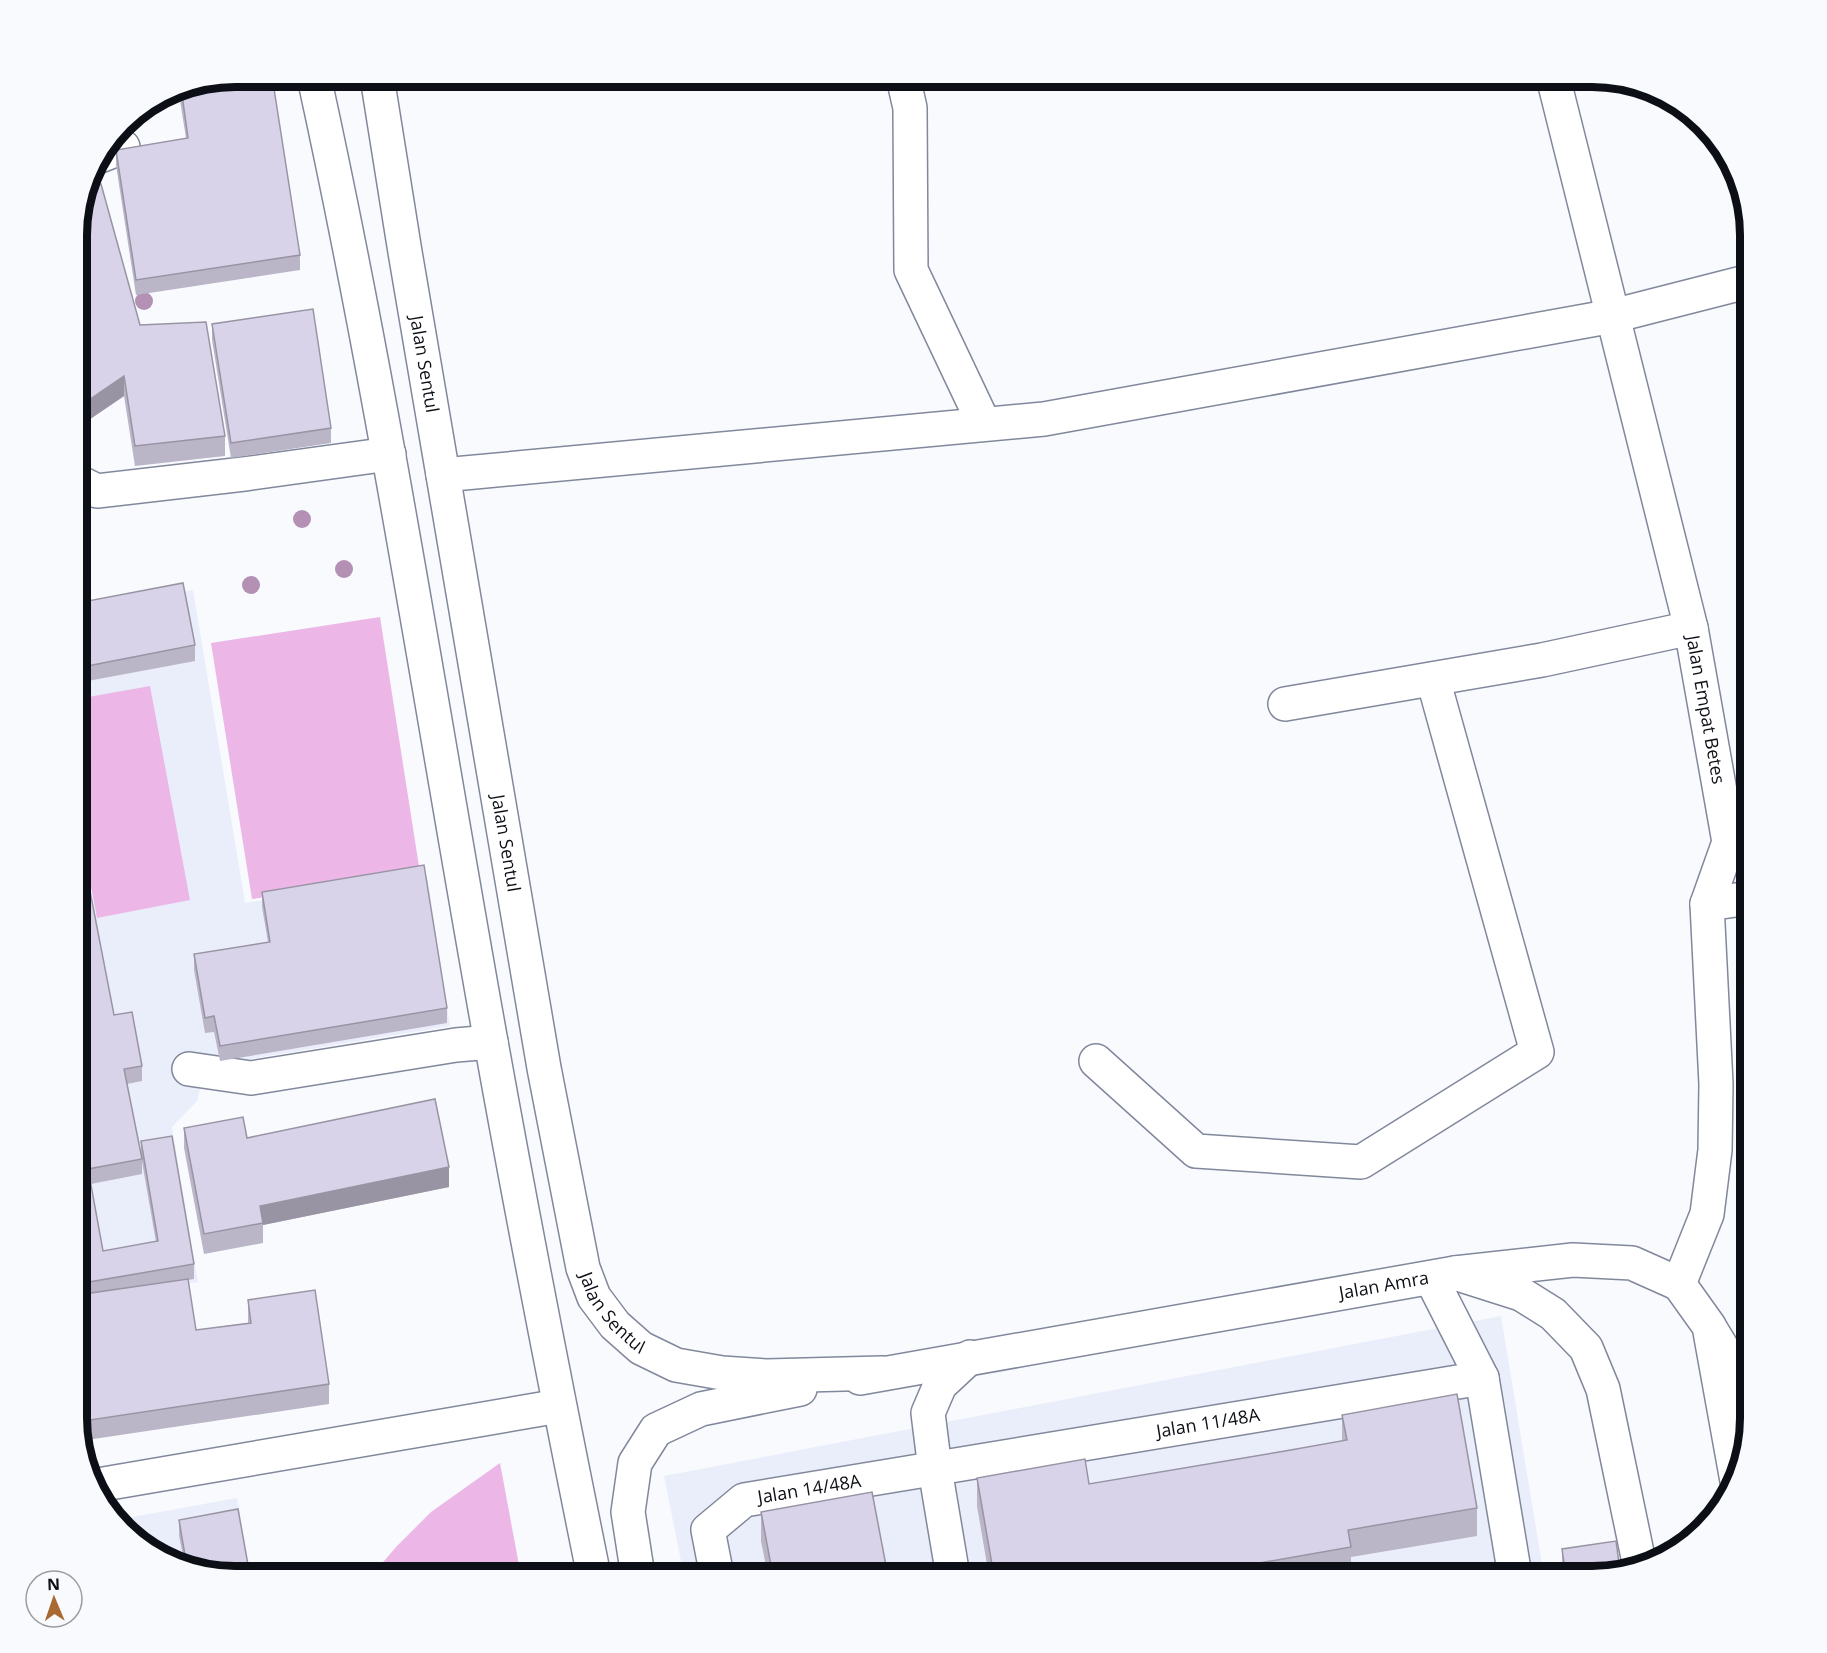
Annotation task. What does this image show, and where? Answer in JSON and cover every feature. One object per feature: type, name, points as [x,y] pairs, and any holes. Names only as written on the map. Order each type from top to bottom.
[{"type":"main road","points":[[316,87],[388,454],[491,1042],[559,1406],[592,1566]]},
{"type":"main road","name":"Jalan Sentul","points":[[380,87],[405,252],[544,1068],[583,1268],[594,1297],[615,1325],[641,1348],[676,1365],[722,1373],[767,1376],[882,1373]]},
{"type":"main road","points":[[905,87],[910,108],[911,270],[984,424]]},
{"type":"main road","name":"Jalan Empat Betes","points":[[1556,87],[1691,628],[1729,842],[1707,904],[1716,1084],[1715,1150],[1707,1214],[1679,1284]]},
{"type":"main road","points":[[443,475],[1044,419],[1613,316],[1740,284]]},
{"type":"main road","points":[[87,486],[97,491],[388,454]]},
{"type":"main road","points":[[1285,704],[1542,660],[1691,628]]},
{"type":"main road","points":[[1096,1062],[1196,1151],[1360,1162],[1537,1052],[1433,679]]},
{"type":"main road","points":[[1707,904],[1740,899]]},
{"type":"main road","points":[[189,1070],[251,1078],[456,1045],[491,1042]]},
{"type":"main road","name":"Jalan Amra","points":[[882,1373],[1443,1275],[1573,1260],[1632,1263],[1679,1284]]},
{"type":"main road","points":[[1443,1275],[1482,1378],[1513,1566]]},
{"type":"main road","points":[[1443,1275],[1521,1294],[1552,1314],[1586,1348],[1603,1389],[1638,1558]]},
{"type":"main road","points":[[1679,1284],[1709,1326],[1740,1377]]},
{"type":"main road","points":[[1709,1326],[1733,1461]]},
{"type":"main road","points":[[951,1566],[934,1469],[928,1413],[940,1385],[970,1358]]},
{"type":"main road","points":[[636,1566],[628,1512],[635,1463],[656,1430],[701,1409],[882,1373]]},
{"type":"main road","name":"Jalan 11/48A","points":[[934,1469],[1482,1378]]},
{"type":"main road","points":[[102,1484],[559,1406]]},
{"type":"main road","name":"Jalan 14/48A","points":[[715,1566],[708,1530],[744,1500],[934,1469]]},
{"type":"shaded area","points":[[193,590],[245,903],[427,875],[450,1026],[206,1066],[197,1101],[172,1127],[198,1282],[87,1300],[87,607]]},
{"type":"shaded area","points":[[380,617],[420,873],[252,899],[211,643]]},
{"type":"shaded area","points":[[150,686],[190,900],[97,918],[87,865],[87,697]]},
{"type":"shaded area","points":[[1501,1316],[1542,1566],[682,1566],[664,1476]]},
{"type":"shaded area","points":[[500,1463],[519,1566],[380,1566],[431,1512]]},
{"type":"shaded area","points":[[237,1498],[249,1566],[225,1566],[178,1555],[153,1541],[126,1518]]},
{"type":"building","points":[[225,87],[274,87],[300,255],[136,280],[116,150],[188,138],[182,97]]},
{"type":"building","points":[[101,184],[140,325],[206,322],[225,436],[135,446],[124,376],[87,401],[87,225],[96,185]]},
{"type":"building","points":[[313,309],[331,428],[231,443],[212,324]]},
{"type":"building","points":[[183,583],[195,645],[87,666],[87,601]]},
{"type":"building","points":[[424,865],[447,1008],[220,1046],[214,1016],[205,1018],[194,954],[270,942],[262,892]]},
{"type":"building","points":[[87,876],[114,1015],[132,1012],[142,1066],[124,1069],[142,1159],[87,1169]]},
{"type":"building","points":[[435,1099],[449,1167],[260,1206],[263,1223],[204,1234],[184,1128],[243,1117],[247,1138]]},
{"type":"building","points":[[172,1136],[194,1264],[87,1282],[87,1174],[89,1174],[103,1251],[158,1241],[141,1141]]},
{"type":"building","points":[[188,1279],[196,1330],[251,1323],[248,1300],[315,1290],[329,1384],[87,1420],[87,1294]]},
{"type":"building","points":[[1457,1394],[1477,1508],[1348,1530],[1351,1547],[1242,1566],[992,1566],[977,1478],[1085,1459],[1089,1484],[1285,1451],[1347,1440],[1342,1415]]},
{"type":"building","points":[[872,1492],[886,1566],[771,1566],[761,1512]]},
{"type":"building","points":[[238,1509],[248,1566],[225,1566],[185,1557],[179,1520]]},
{"type":"building","points":[[1616,1541],[1619,1563],[1602,1566],[1565,1566],[1562,1549]]}]
